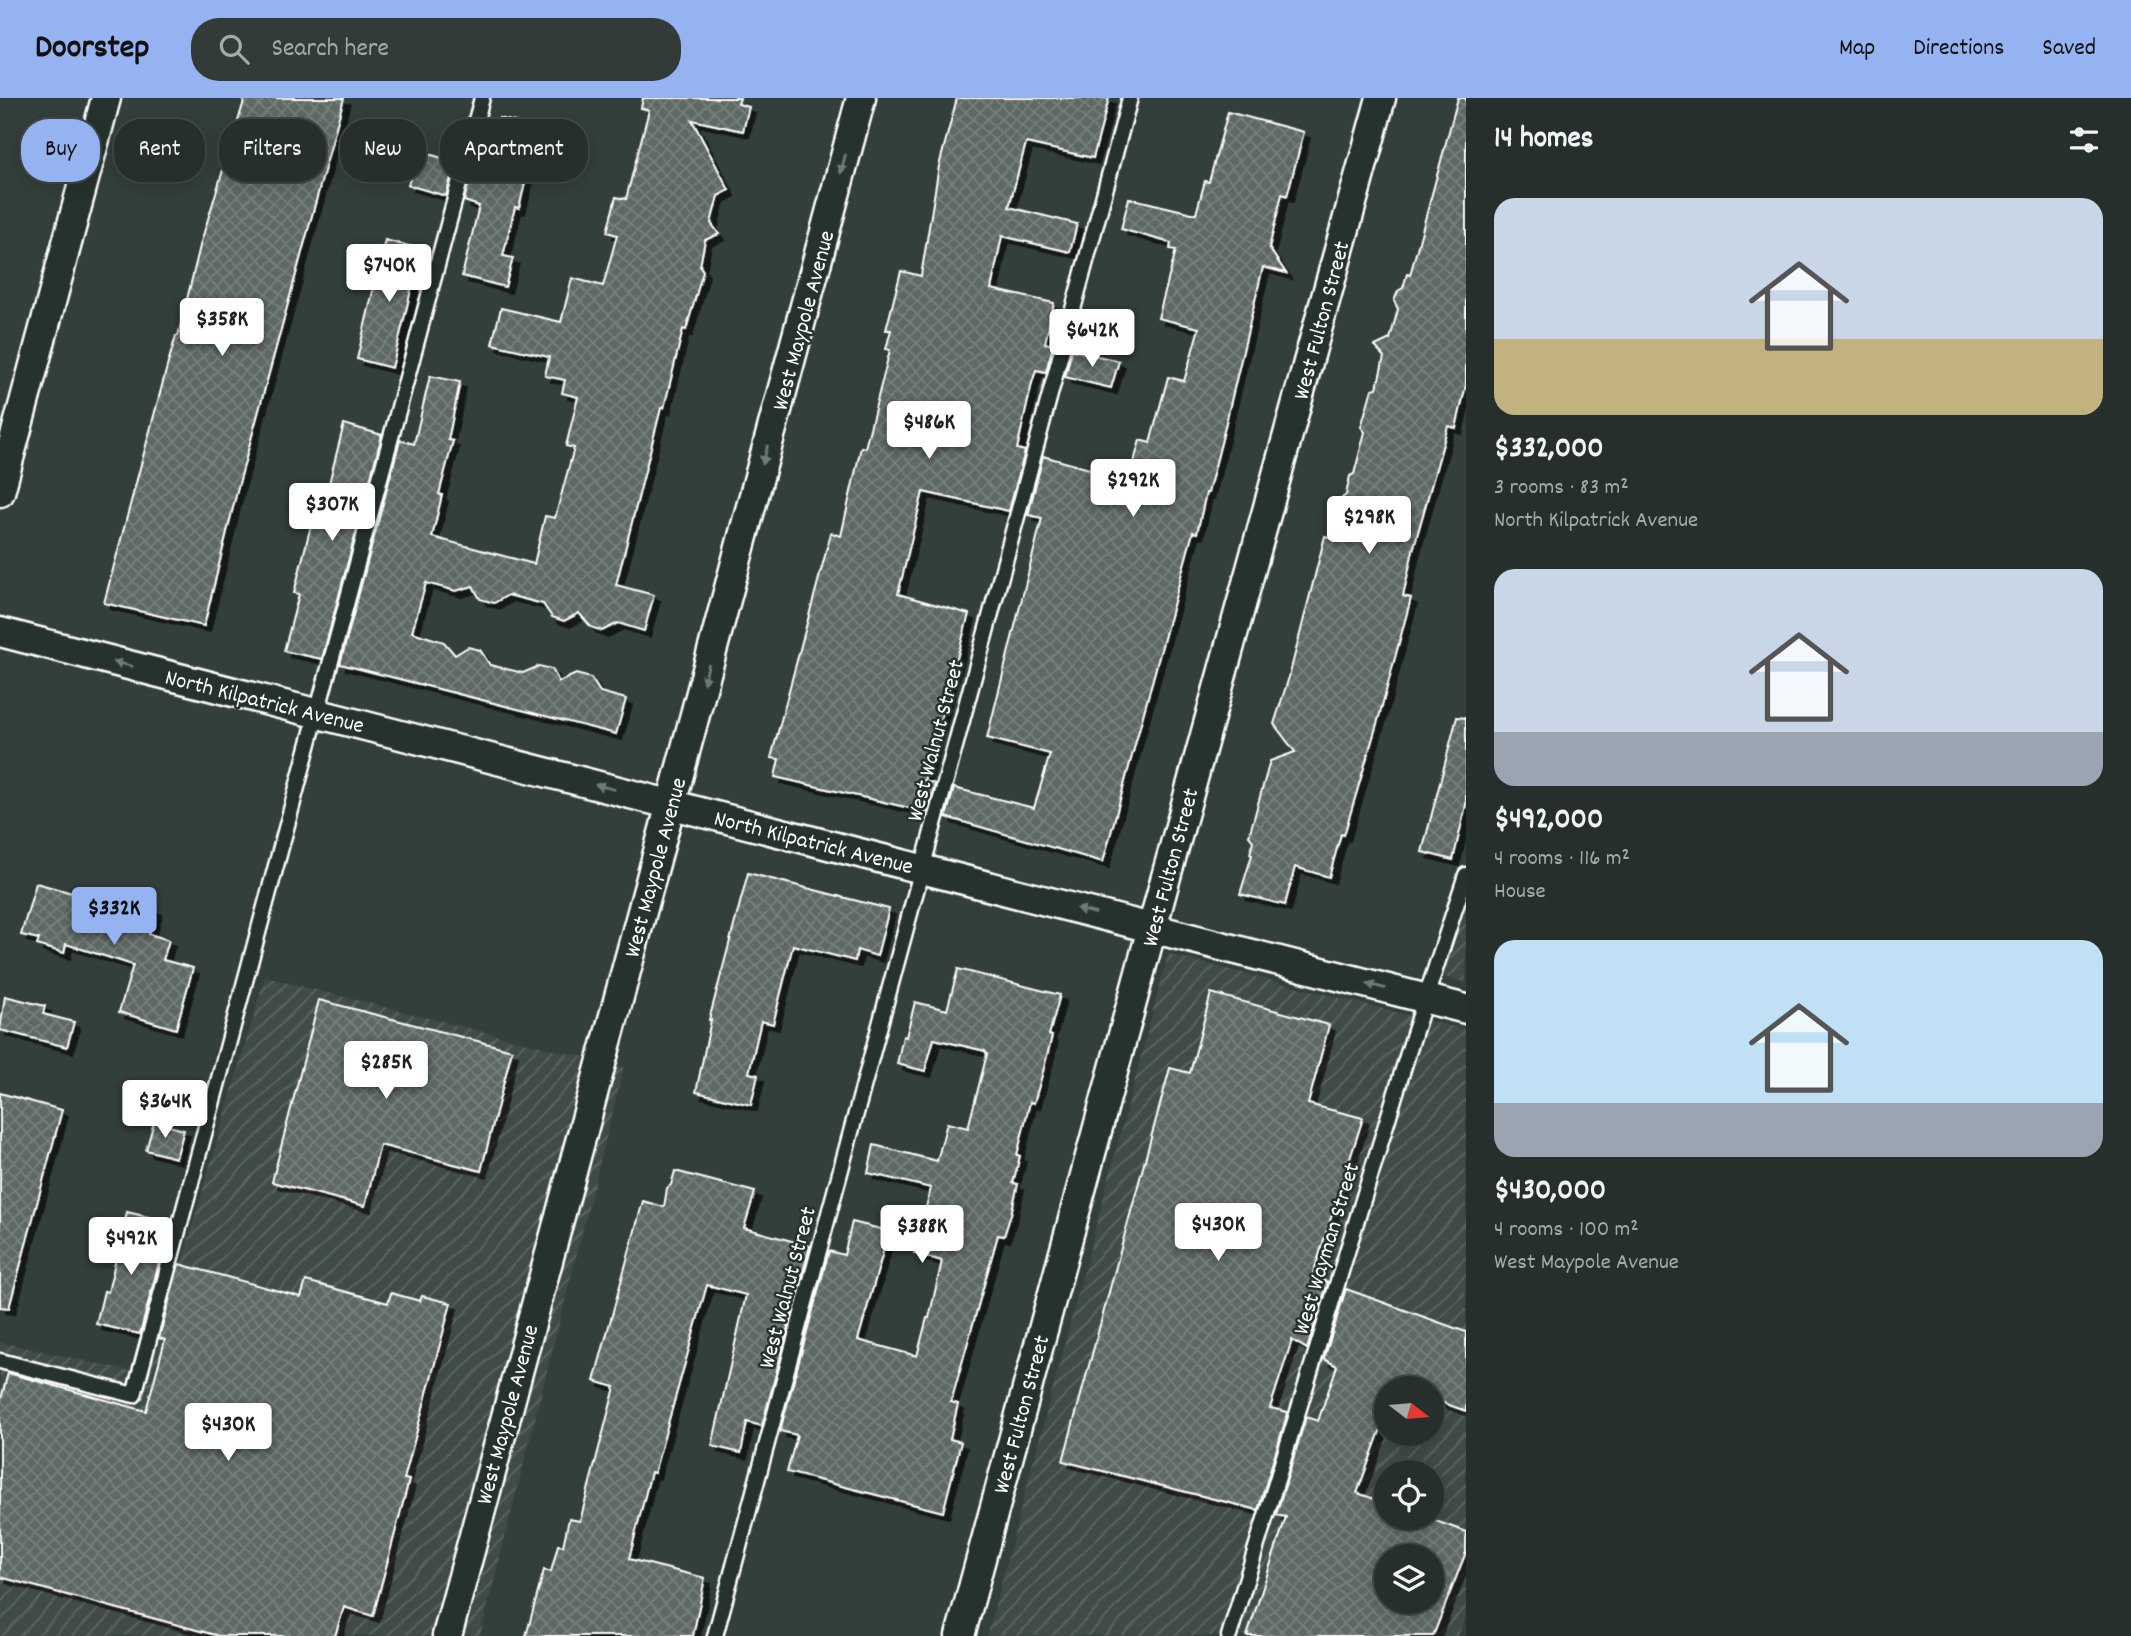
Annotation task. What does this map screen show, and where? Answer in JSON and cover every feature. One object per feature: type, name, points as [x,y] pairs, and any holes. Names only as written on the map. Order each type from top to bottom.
[{"type":"street","points":[[0,492],[106,98]]},
{"type":"street","name":"West Maypole Avenue","points":[[447,1636],[861,98]]},
{"type":"street","name":"West Fulton Street","points":[[960,1636],[1381,98]]},
{"type":"street","name":"North Kilpatrick Avenue","points":[[0,632],[1466,1009]]},
{"type":"lane","points":[[0,1361],[134,1395],[482,98]]},
{"type":"lane","name":"West Walnut Street","points":[[715,1636],[1130,98]]},
{"type":"lane","name":"West Wayman Street","points":[[1229,1636],[1425,999],[1466,875]]},
{"type":"shaded area","points":[[1466,875],[1466,983],[1434,974]]},
{"type":"shaded area","points":[[1168,954],[1466,1030],[1466,1616],[1458,1636],[987,1636]]},
{"type":"shaded area","points":[[265,977],[624,1067],[480,1636],[0,1636],[0,1342],[149,1375]]},
{"type":"building","points":[[245,98],[344,98],[326,164],[326,119],[239,119]]},
{"type":"building","points":[[643,98],[740,98],[738,104],[749,107],[743,131],[692,120],[729,190],[718,196],[711,223],[719,234],[705,240],[700,266],[703,271],[686,330],[683,329],[664,408],[661,408],[616,585],[654,595],[644,631],[618,623],[602,631],[591,627],[579,613],[564,621],[552,617],[543,604],[508,595],[494,603],[480,599],[473,586],[456,591],[426,583],[412,632],[444,642],[455,655],[468,647],[480,650],[490,665],[523,673],[539,666],[552,669],[559,682],[576,674],[591,678],[600,692],[626,699],[616,734],[340,664],[400,440],[414,444],[430,376],[460,382],[448,440],[453,441],[439,494],[442,495],[432,537],[534,564],[545,516],[555,518],[574,448],[566,446],[578,397],[562,393],[565,380],[545,376],[549,357],[492,344],[501,308],[561,322],[572,278],[603,286],[617,235],[607,232],[616,197],[626,199],[649,110],[641,108]]},
{"type":"building","points":[[957,98],[1109,98],[1093,158],[1026,143],[1009,207],[1077,224],[1070,252],[1002,236],[991,289],[1054,303],[1045,343],[1053,345],[1046,372],[1036,370],[1032,383],[1017,449],[1025,451],[1009,511],[923,492],[898,594],[969,614],[924,781],[935,784],[927,812],[775,777],[779,759],[771,758],[831,533],[841,536],[861,447],[865,448],[890,350],[886,349],[891,330],[886,330],[901,271],[921,276],[939,166]]},
{"type":"building","points":[[1458,98],[1466,98],[1466,385],[1456,428],[1448,426],[1413,550],[1403,596],[1411,598],[1344,835],[1341,834],[1329,877],[1295,867],[1285,905],[1240,894],[1252,855],[1253,841],[1249,836],[1270,761],[1295,752],[1274,724],[1289,677],[1325,536],[1329,537],[1342,498],[1346,495],[1350,476],[1354,474],[1365,432],[1361,427],[1372,389],[1377,388],[1384,357],[1375,346],[1390,339],[1398,309],[1394,301],[1398,291],[1403,288],[1407,274],[1410,275]]},
{"type":"building","points":[[1228,112],[1304,132],[1287,196],[1282,194],[1269,248],[1286,273],[1263,267],[1208,493],[1197,533],[1193,532],[1103,862],[946,817],[954,788],[1034,808],[1050,754],[987,738],[1042,518],[1028,515],[1043,456],[1129,480],[1140,440],[1150,443],[1168,377],[1184,381],[1199,328],[1158,318],[1176,250],[1170,249],[1171,243],[1121,229],[1129,198],[1196,214],[1205,181],[1209,182]]},
{"type":"building","points":[[426,153],[440,157],[440,182],[450,182],[446,196],[408,185],[409,182],[426,182]]},
{"type":"building","points":[[219,182],[321,182],[238,487],[204,626],[104,603],[168,363],[178,336],[201,242]]},
{"type":"building","points":[[469,182],[525,182],[519,208],[515,207],[503,256],[513,258],[505,287],[462,276],[479,206],[464,201]]},
{"type":"building","points":[[385,240],[421,249],[392,368],[357,359]]},
{"type":"building","points":[[1072,350],[1119,361],[1111,388],[1065,377]]},
{"type":"building","points":[[344,424],[382,435],[322,659],[284,651],[299,594],[294,593],[312,521],[319,523]]},
{"type":"building","points":[[1457,717],[1466,718],[1466,805],[1453,860],[1422,852]]},
{"type":"building","points":[[748,873],[889,909],[877,956],[857,950],[855,961],[793,945],[773,1024],[761,1021],[749,1073],[758,1075],[751,1105],[696,1092],[709,1020]]},
{"type":"building","points":[[36,883],[94,899],[97,892],[156,909],[149,934],[169,940],[163,960],[193,968],[176,1029],[119,1012],[133,965],[66,944],[64,953],[37,945],[39,939],[21,935]]},
{"type":"building","points":[[958,969],[1060,995],[1049,1035],[1052,1036],[1044,1068],[1034,1103],[1030,1102],[1017,1155],[1020,1156],[1013,1183],[1018,1184],[1011,1214],[1004,1236],[998,1235],[951,1402],[958,1404],[950,1439],[961,1442],[943,1512],[787,1472],[797,1435],[780,1431],[829,1251],[844,1255],[852,1222],[889,1231],[858,1340],[917,1356],[942,1261],[914,1253],[931,1188],[868,1173],[874,1145],[937,1161],[947,1123],[968,1128],[987,1054],[985,1051],[934,1039],[925,1071],[897,1064],[915,1002],[947,1010]]},
{"type":"building","points":[[1211,993],[1329,1025],[1308,1104],[1363,1118],[1312,1277],[1328,1282],[1307,1349],[1292,1340],[1270,1408],[1288,1412],[1258,1510],[1063,1461],[1170,1068],[1190,1073]]},
{"type":"building","points":[[5,996],[45,1006],[43,1014],[74,1022],[67,1047],[0,1030]]},
{"type":"building","points":[[319,1000],[512,1050],[481,1171],[380,1145],[365,1206],[272,1182]]},
{"type":"building","points":[[0,1093],[62,1110],[9,1308],[0,1307]]},
{"type":"building","points":[[154,1122],[184,1130],[176,1158],[146,1150]]},
{"type":"building","points":[[675,1171],[755,1192],[744,1228],[810,1246],[762,1426],[747,1422],[741,1453],[712,1446],[746,1295],[707,1285],[654,1473],[651,1472],[629,1559],[705,1578],[693,1636],[526,1636],[544,1570],[551,1572],[558,1545],[563,1546],[569,1519],[580,1521],[615,1387],[594,1381],[643,1201],[664,1207],[667,1188],[671,1185]]},
{"type":"building","points":[[127,1212],[157,1219],[148,1256],[160,1259],[140,1334],[96,1324],[104,1291],[108,1292]]},
{"type":"building","points":[[179,1264],[301,1297],[306,1281],[388,1303],[391,1293],[420,1301],[422,1296],[451,1303],[404,1479],[409,1480],[373,1616],[344,1607],[335,1636],[219,1636],[0,1577],[0,1403],[8,1373],[146,1411],[165,1340],[159,1338]]},
{"type":"building","points":[[1346,1289],[1466,1332],[1466,1411],[1444,1403],[1444,1376],[1374,1376],[1374,1446],[1357,1493],[1374,1499],[1374,1530],[1444,1530],[1444,1524],[1466,1532],[1466,1552],[1444,1608],[1444,1544],[1374,1544],[1374,1614],[1442,1614],[1433,1636],[1247,1636],[1286,1517],[1276,1515],[1306,1417],[1318,1421],[1337,1366],[1324,1359]]}]
